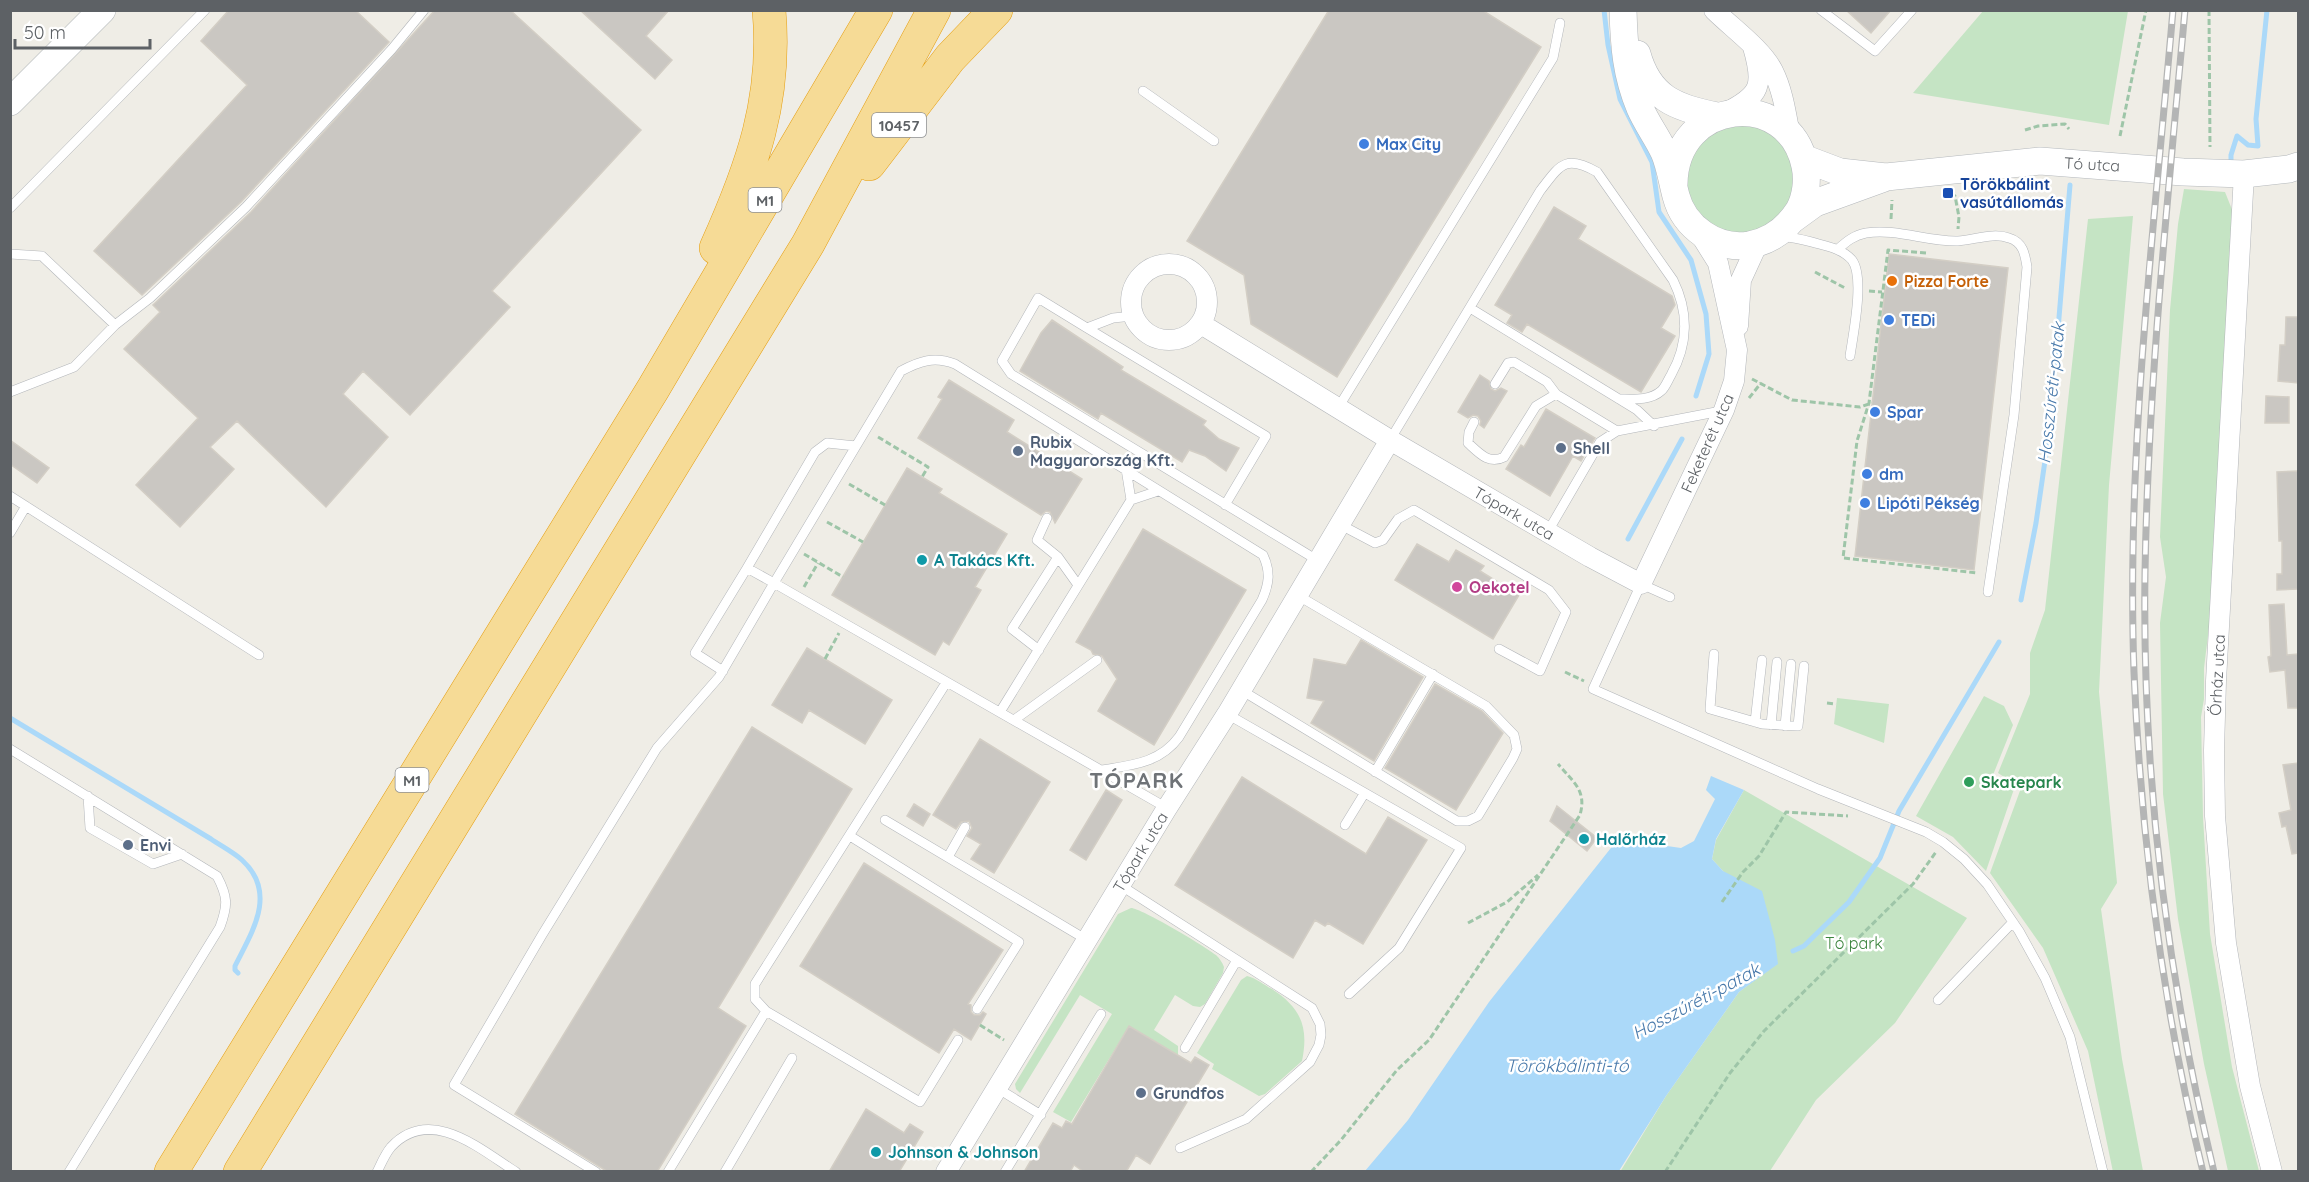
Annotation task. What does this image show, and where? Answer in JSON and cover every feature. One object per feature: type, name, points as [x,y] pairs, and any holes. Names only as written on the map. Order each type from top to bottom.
[{"type":"highway","points":[[653,389],[731,215],[758,140],[770,79],[769,10]]},
{"type":"highway","name":"M1","points":[[171,1172],[653,389],[876,10]]},
{"type":"highway","points":[[240,1172],[808,244],[934,10]]},
{"type":"highway","name":"10457","points":[[808,244],[950,58],[996,10]]},
{"type":"main road","points":[[10,102],[102,10]]},
{"type":"main road","points":[[1625,10],[1642,72],[1654,89],[1677,106],[1717,116],[1737,113],[1757,114],[1769,119],[1797,147],[1806,174],[1806,190],[1801,205],[1793,219],[1765,240],[1745,245],[1725,244],[1707,237],[1696,229],[1681,209],[1664,152],[1641,109],[1632,86],[1624,53],[1625,10]]},
{"type":"main road","points":[[1674,184],[1674,172],[1681,148],[1696,129],[1717,116]]},
{"type":"main road","name":"Tó utca","points":[[1797,147],[1840,172],[1886,177],[2040,161],[2183,172],[2244,174],[2298,166]]},
{"type":"main road","name":"Tó utca","points":[[1793,219],[1815,203],[1886,177]]},
{"type":"street","points":[[1714,10],[1766,60],[1774,72],[1797,147]]},
{"type":"street","points":[[1717,116],[1747,102],[1755,93],[1758,68],[1753,48]]},
{"type":"street","name":"Őrház utca","points":[[2244,174],[2214,750],[2215,816],[2226,943],[2250,1086],[2272,1172]]},
{"type":"street","name":"Feketerét utca","points":[[1641,584],[1724,410],[1734,381],[1737,350],[1718,263],[1696,229]]},
{"type":"street","points":[[1737,350],[1741,280],[1765,240]]},
{"type":"street","points":[[1166,263],[1187,268],[1203,282],[1208,303],[1202,324],[1189,336],[1173,341],[1156,339],[1142,330],[1133,316],[1130,299],[1135,283],[1146,270],[1166,263]]},
{"type":"street","name":"Tópark utca","points":[[1202,324],[1390,440],[1547,533],[1641,584]]},
{"type":"street","name":"Tópark utca","points":[[946,1172],[1167,808],[1227,714],[1390,440]]},
{"type":"lane","points":[[10,208],[205,10]]},
{"type":"lane","points":[[10,392],[74,367],[115,325],[150,298],[246,207],[392,49],[424,10]]},
{"type":"lane","points":[[1821,10],[1875,51],[1912,10]]},
{"type":"lane","points":[[1338,408],[1553,58],[1560,23]]},
{"type":"lane","points":[[1143,91],[1214,141]]},
{"type":"lane","points":[[1390,440],[1552,176],[1561,166],[1572,162],[1597,172],[1673,280],[1682,298],[1685,332],[1682,350],[1676,366],[1661,391],[1650,397],[1619,399]]},
{"type":"lane","points":[[1838,249],[1849,239],[1865,233],[1957,241],[1997,236],[2009,238],[2020,244],[2025,255],[2026,267],[2014,415],[1988,592]]},
{"type":"lane","points":[[1765,240],[1792,237],[1838,249],[1852,261],[1858,290],[1850,356]]},
{"type":"lane","points":[[10,254],[42,256],[115,325]]},
{"type":"lane","points":[[1225,505],[1266,436],[1038,298],[1002,361],[1011,374],[1225,505],[1317,560]]},
{"type":"lane","points":[[1470,308],[1619,399],[1642,414],[1654,426]]},
{"type":"lane","points":[[1087,328],[1113,318],[1133,316]]},
{"type":"lane","points":[[596,1172],[454,1084],[542,934],[657,748],[723,671],[901,371],[915,363],[941,359],[955,364],[1158,491],[1256,548],[1263,555],[1268,566],[1268,587],[1262,600],[1171,748],[1157,757],[1102,770]]},
{"type":"lane","points":[[1495,384],[1508,363],[1514,362],[1548,382],[1556,394],[1617,431]]},
{"type":"lane","points":[[1474,422],[1468,432],[1468,443],[1479,454],[1497,461],[1504,457],[1536,406],[1556,394]]},
{"type":"lane","points":[[1547,533],[1600,442],[1617,431],[1654,426],[1724,410]]},
{"type":"lane","points":[[723,671],[694,653],[815,452],[827,443],[856,446]]},
{"type":"lane","points":[[1126,469],[1131,500]]},
{"type":"lane","points":[[1000,712],[1131,500],[1158,491]]},
{"type":"lane","points":[[10,496],[259,655]]},
{"type":"lane","points":[[10,533],[26,506]]},
{"type":"lane","points":[[1339,524],[1375,543],[1383,540],[1398,519],[1414,510],[1550,590],[1566,612],[1540,671],[1499,649]]},
{"type":"lane","points":[[1047,518],[1037,540],[1058,557],[1078,585]]},
{"type":"lane","points":[[1039,650],[1012,629],[1058,557]]},
{"type":"lane","points":[[747,568],[1167,808]]},
{"type":"lane","points":[[1670,597],[1641,584],[1593,689],[1818,789],[1903,823],[1943,842],[1964,859],[1987,884],[2013,922],[2045,978],[2070,1036],[2103,1172]]},
{"type":"lane","points":[[1241,690],[1453,819],[1468,821],[1478,816],[1513,758],[1516,749],[1514,735],[1486,706],[1297,595]]},
{"type":"lane","points":[[1713,654],[1710,710],[1770,725],[1798,726],[1804,666]]},
{"type":"lane","points":[[1014,720],[1097,660]]},
{"type":"lane","points":[[1755,722],[1762,660]]},
{"type":"lane","points":[[1770,725],[1777,662]]},
{"type":"lane","points":[[1785,726],[1791,664]]},
{"type":"lane","points":[[1375,772],[1433,674]]},
{"type":"lane","points":[[946,683],[755,984],[755,999],[766,1011],[920,1102],[958,1040]]},
{"type":"lane","points":[[1227,714],[1461,848],[1399,948],[1349,994]]},
{"type":"lane","points":[[10,749],[217,876],[226,892],[226,910],[220,927],[69,1172]]},
{"type":"lane","points":[[1345,825],[1364,794]]},
{"type":"lane","points":[[88,796],[90,828],[153,864],[182,854]]},
{"type":"lane","points":[[885,820],[1087,940]]},
{"type":"lane","points":[[948,857],[965,827]]},
{"type":"lane","points":[[850,836],[1019,942],[977,1009]]},
{"type":"lane","points":[[1120,885],[1312,1008],[1320,1024],[1319,1045],[1310,1062],[1297,1076],[1246,1119],[1180,1148]]},
{"type":"lane","points":[[1938,1000],[2013,922]]},
{"type":"lane","points":[[1185,1048],[1237,960]]},
{"type":"lane","points":[[668,1172],[766,1011]]},
{"type":"lane","points":[[1005,1172],[1101,1014]]},
{"type":"lane","points":[[724,1172],[792,1058]]},
{"type":"lane","points":[[997,1088],[1041,1115]]},
{"type":"lane","points":[[379,1170],[391,1148],[408,1134],[428,1129],[450,1131],[516,1172]]},
{"type":"path","points":[[2120,136],[2146,10]]},
{"type":"path","points":[[2209,10],[2210,147]]},
{"type":"path","points":[[2025,130],[2038,126],[2065,124],[2069,129]]},
{"type":"path","points":[[1948,192],[1955,196],[1959,217],[1957,241]]},
{"type":"path","points":[[1932,254],[1887,250],[1871,403],[1857,441],[1843,558],[1991,574]]},
{"type":"path","points":[[1752,379],[1792,400],[1860,407],[1871,403]]},
{"type":"path","points":[[1747,400],[1761,383]]},
{"type":"path","points":[[866,429],[928,467],[922,477]]},
{"type":"path","points":[[837,477],[885,505]]},
{"type":"path","points":[[815,515],[863,542]]},
{"type":"path","points":[[795,549],[843,577]]},
{"type":"path","points":[[798,597],[818,563]]},
{"type":"path","points":[[825,659],[844,624]]},
{"type":"path","points":[[1565,672],[1579,679]]},
{"type":"path","points":[[1827,703],[1836,704]]},
{"type":"path","points":[[1311,1172],[1341,1140],[1397,1070],[1430,1040],[1580,815],[1583,802],[1579,789],[1558,764]]},
{"type":"path","points":[[1722,902],[1743,872],[1759,856],[1786,812],[1855,817],[1860,805]]},
{"type":"path","points":[[1665,1172],[1730,1073],[1764,1031],[1913,884],[1943,842]]},
{"type":"path","points":[[1468,923],[1506,902],[1541,873]]},
{"type":"path","points":[[980,1025],[1020,1050]]},
{"type":"green space","points":[[1983,11],[2128,11],[2109,125],[1913,93]]},
{"type":"green space","points":[[1741,125],[1762,129],[1779,141],[1791,158],[1795,179],[1791,200],[1779,217],[1762,229],[1741,233],[1720,229],[1703,217],[1691,200],[1687,179],[1691,158],[1703,141],[1720,129]]},
{"type":"green space","points":[[2184,189],[2225,192],[2233,212],[2218,554],[2204,668],[2204,699],[2201,717],[2203,817],[2210,934],[2232,1067],[2259,1171],[2228,1171],[2204,1064],[2178,919],[2163,794],[2160,623],[2166,577],[2160,537],[2170,310],[2178,224]]},
{"type":"green space","points":[[2133,216],[2109,485],[2099,692],[2117,883],[2101,909],[2122,1059],[2143,1171],[2113,1172],[2088,1051],[2043,948],[1990,873],[2021,788],[1998,773],[2030,694],[2030,653],[2045,610],[2088,219]]},
{"type":"green space","name":"Skatepark","points":[[1984,696],[2004,706],[2013,725],[1993,775],[2014,789],[1986,871],[1953,837],[1916,816]]},
{"type":"green space","points":[[1837,698],[1889,704],[1884,743],[1834,724]]},
{"type":"green space","name":"Tó park","points":[[1744,790],[1967,918],[1895,1023],[1816,1100],[1770,1171],[1620,1172],[1666,1096],[1739,992],[1777,964],[1723,871],[1712,859],[1716,840]]},
{"type":"green space","points":[[1131,908],[1160,921],[1216,955],[1224,967],[1223,973],[1205,1004],[1200,1007],[1193,1006],[1175,995],[1154,1030],[1178,1046],[1178,1056],[1129,1026],[1071,1122],[1053,1112],[1112,1014],[1080,995],[1020,1093],[1015,1084],[1118,914]]},
{"type":"green space","points":[[1247,976],[1272,989],[1290,1003],[1300,1019],[1304,1038],[1302,1061],[1265,1094],[1259,1096],[1212,1069],[1214,1064],[1197,1053],[1241,980]]},
{"type":"water","name":"Törökbálinti-tó","points":[[1711,776],[1744,790],[1716,839],[1712,859],[1723,871],[1762,891],[1775,940],[1778,964],[1739,992],[1666,1096],[1619,1171],[1365,1171],[1408,1120],[1489,1002],[1618,839],[1681,848],[1694,841],[1715,799],[1706,790]]},
{"type":"building","points":[[229,10],[355,10],[389,42],[241,202],[142,295],[94,251],[247,85],[201,41]]},
{"type":"building","points":[[435,10],[510,10],[641,130],[492,291],[510,307],[410,415],[363,371],[343,394],[388,437],[326,507],[237,421],[210,447],[234,469],[180,527],[136,485],[198,418],[124,349],[160,312],[153,305],[251,212]]},
{"type":"building","points":[[580,10],[669,10],[646,36],[672,60],[655,79]]},
{"type":"building","name":"Max City","points":[[1329,10],[1482,10],[1541,47],[1337,377],[1251,324],[1244,275],[1187,241]]},
{"type":"building","points":[[1846,10],[1891,10],[1871,33]]},
{"type":"building","points":[[1554,207],[1586,226],[1578,239],[1672,296],[1675,305],[1661,328],[1675,336],[1641,392],[1527,324],[1522,332],[1507,323],[1512,315],[1495,305]]},
{"type":"building","points":[[1889,254],[2008,268],[1974,570],[1855,556]]},
{"type":"building","points":[[2286,317],[2298,317],[2298,383],[2278,381],[2280,345],[2285,345]]},
{"type":"building","points":[[1052,320],[1123,367],[1121,370],[1206,421],[1203,425],[1219,439],[1239,448],[1226,471],[1205,456],[1189,450],[1182,462],[1101,413],[1098,419],[1020,371],[1041,333]]},
{"type":"building","points":[[1480,375],[1489,381],[1491,389],[1495,391],[1501,388],[1507,391],[1484,428],[1480,425],[1481,421],[1478,416],[1473,415],[1468,418],[1458,412]]},
{"type":"building","points":[[949,380],[1014,420],[1007,432],[1082,479],[1055,523],[1050,512],[1046,511],[1041,515],[918,438],[942,399],[938,397]]},
{"type":"building","points":[[2266,396],[2289,397],[2289,423],[2265,423]]},
{"type":"building","points":[[1546,409],[1595,438],[1581,461],[1573,456],[1550,496],[1506,469],[1521,445],[1524,447]]},
{"type":"building","points":[[10,440],[49,468],[37,483],[10,464]]},
{"type":"building","name":"A Takács Kft.","points":[[907,468],[942,489],[939,493],[1007,534],[975,587],[981,590],[949,645],[943,641],[935,655],[832,595]]},
{"type":"building","points":[[2298,471],[2298,589],[2277,590],[2277,574],[2282,574],[2282,541],[2279,541],[2277,472]]},
{"type":"building","points":[[1143,529],[1246,590],[1154,745],[1098,711],[1117,679],[1102,656],[1093,654],[1091,650],[1076,642]]},
{"type":"building","name":"Oekotel","points":[[1417,544],[1449,562],[1456,550],[1484,566],[1480,571],[1519,595],[1493,639],[1395,580]]},
{"type":"building","points":[[2284,604],[2287,655],[2298,654],[2298,708],[2288,708],[2285,670],[2270,672],[2269,605]]},
{"type":"building","points":[[1361,640],[1423,677],[1374,761],[1311,723],[1324,701],[1307,698],[1314,659],[1346,665]]},
{"type":"building","points":[[807,648],[892,700],[865,744],[809,710],[802,723],[772,705]]},
{"type":"building","points":[[1435,684],[1482,711],[1503,733],[1456,810],[1385,768]]},
{"type":"building","points":[[752,727],[852,789],[718,1008],[746,1026],[657,1172],[608,1172],[515,1114]]},
{"type":"building","points":[[980,739],[1050,782],[994,873],[971,859],[981,844],[967,836],[972,828],[969,821],[961,822],[956,829],[933,815]]},
{"type":"building","points":[[2298,763],[2298,853],[2292,854],[2286,826],[2282,827],[2279,813],[2291,810],[2283,765]]},
{"type":"building","points":[[1242,777],[1366,854],[1388,817],[1427,840],[1363,944],[1328,923],[1325,926],[1315,920],[1293,958],[1175,885]]},
{"type":"building","points":[[1106,790],[1122,800],[1086,860],[1070,850]]},
{"type":"building","points":[[914,804],[930,814],[923,826],[907,816]]},
{"type":"building","points":[[1557,806],[1597,838],[1587,851],[1550,821]]},
{"type":"building","points":[[864,863],[1003,950],[968,1004],[971,1005],[971,1012],[974,1015],[980,1015],[983,1012],[986,1014],[971,1040],[954,1029],[939,1053],[800,966]]},
{"type":"building","name":"Grundfos","points":[[1129,1026],[1191,1063],[1195,1057],[1209,1065],[1150,1164],[1136,1155],[1126,1172],[1084,1172],[1074,1165],[1070,1172],[1024,1172],[1053,1123],[1062,1128],[1066,1121],[1072,1124]]},
{"type":"building","name":"Johnson & Johnson","points":[[866,1109],[904,1133],[910,1124],[923,1132],[899,1172],[829,1172]]},
{"type":"waterway","points":[[1604,10],[1608,45],[1620,99],[1652,162],[1659,212],[1691,260],[1706,314],[1709,354],[1696,396]]},
{"type":"waterway","name":"Hosszúréti-patak","points":[[2231,166],[2231,155],[2237,136],[2248,145],[2258,146],[2256,119],[2267,10]]},
{"type":"waterway","name":"Hosszúréti-patak","points":[[2021,600],[2036,523],[2050,426],[2070,185]]},
{"type":"waterway","points":[[1628,539],[1682,439]]},
{"type":"waterway","name":"Hosszúréti-patak","points":[[1793,951],[1804,946],[1849,902],[1880,858],[1899,811],[1999,642]]},
{"type":"waterway","points":[[10,718],[242,860],[253,873],[260,899],[254,926],[235,966],[238,973]]},
{"type":"railway","points":[[2173,10],[2150,258],[2138,424],[2134,507],[2134,672],[2142,798],[2156,924],[2176,1048],[2203,1172]]},
{"type":"railway","points":[[2185,10],[2154,362],[2147,503],[2145,648],[2153,799],[2161,874],[2183,1024],[2214,1172]]},
{"type":"place","name":"Max City","points":[[1364,144]]},
{"type":"place","name":"Törökbálint vasútállomás","points":[[1948,193]]},
{"type":"place","name":"Pizza Forte","points":[[1892,281]]},
{"type":"place","name":"TEDi","points":[[1889,320]]},
{"type":"place","name":"Spar","points":[[1875,412]]},
{"type":"place","name":"Shell","points":[[1561,448]]},
{"type":"place","name":"Rubix Magyarország Kft.","points":[[1018,451]]},
{"type":"place","name":"dm","points":[[1867,474]]},
{"type":"place","name":"Lipóti Pékség","points":[[1865,503]]},
{"type":"place","name":"A Takács Kft.","points":[[922,560]]},
{"type":"place","name":"Oekotel","points":[[1457,587]]},
{"type":"place","name":"Skatepark","points":[[1969,782]]},
{"type":"place","name":"Halőrház","points":[[1584,839]]},
{"type":"place","name":"Envi","points":[[128,845]]},
{"type":"place","name":"Grundfos","points":[[1141,1093]]},
{"type":"place","name":"Johnson & Johnson","points":[[876,1152]]},
{"type":"district","name":"TÓPARK","points":[[1137,780]]}]
